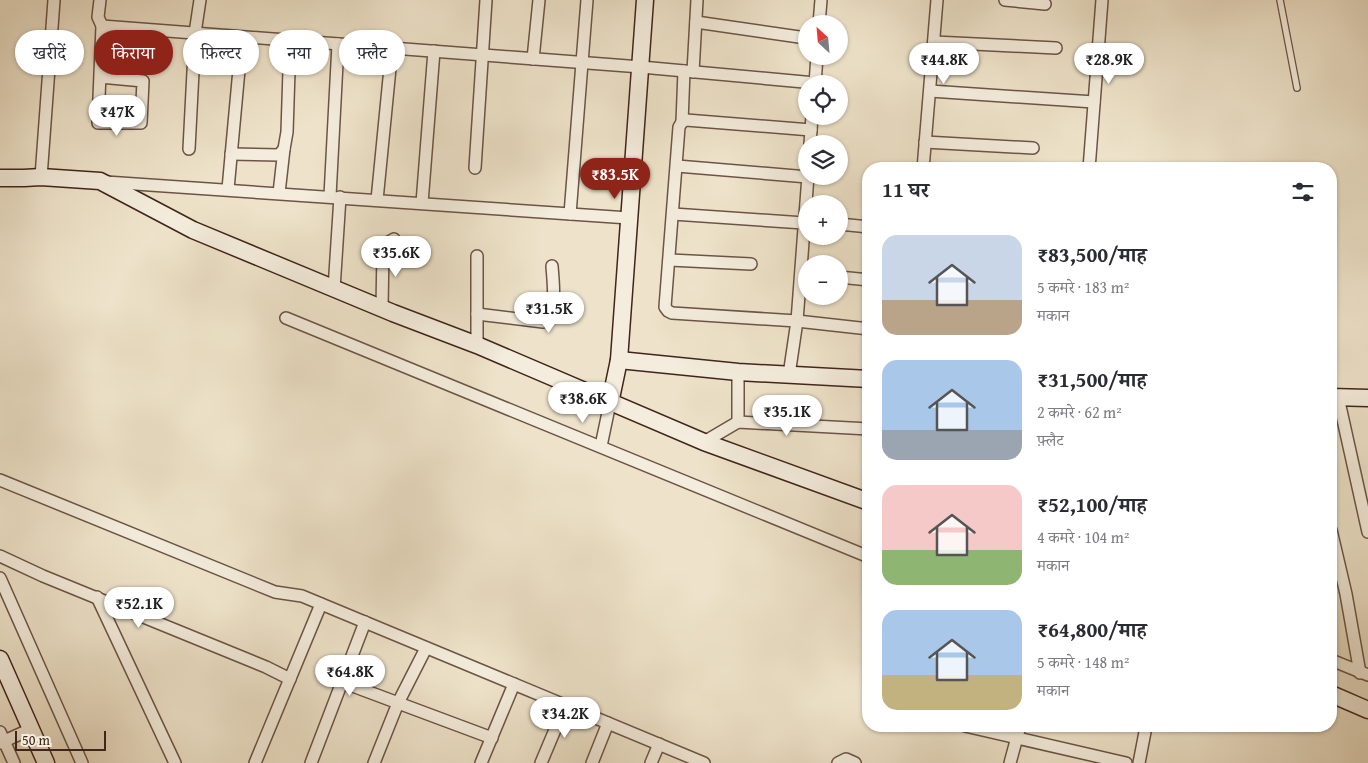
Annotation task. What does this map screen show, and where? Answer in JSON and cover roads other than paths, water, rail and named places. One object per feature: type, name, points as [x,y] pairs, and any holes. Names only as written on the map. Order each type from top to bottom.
[{"type":"street","points":[[41,177],[54,0]]},
{"type":"street","points":[[100,0],[98,18],[102,26],[98,123],[141,123],[143,81],[100,77]]},
{"type":"street","points":[[196,30],[200,0]]},
{"type":"street","points":[[474,168],[486,0]]},
{"type":"street","points":[[533,59],[539,0]]},
{"type":"street","points":[[570,214],[587,0]]},
{"type":"street","points":[[601,446],[619,360],[645,0]]},
{"type":"street","points":[[697,0],[696,22],[682,122],[679,127],[665,307],[668,311],[862,327]]},
{"type":"street","points":[[820,15],[821,0]]},
{"type":"street","points":[[924,162],[937,0]]},
{"type":"street","points":[[1005,0],[1044,4]]},
{"type":"street","points":[[1090,162],[1102,0]]},
{"type":"street","points":[[696,22],[798,37]]},
{"type":"street","points":[[102,26],[183,32]]},
{"type":"street","points":[[934,42],[1056,48]]},
{"type":"street","points":[[329,43],[338,44],[334,288]]},
{"type":"street","points":[[405,49],[798,81]]},
{"type":"street","points":[[422,203],[434,52]]},
{"type":"street","points":[[189,149],[193,75]]},
{"type":"street","points":[[228,189],[238,75]]},
{"type":"street","points":[[279,193],[287,132],[289,75]]},
{"type":"street","points":[[377,200],[389,75]]},
{"type":"street","points":[[930,91],[1094,102]]},
{"type":"street","points":[[682,122],[686,120],[811,130]]},
{"type":"street","points":[[811,125],[811,135]]},
{"type":"street","points":[[925,142],[1034,148]]},
{"type":"street","points":[[231,154],[279,155],[284,149]]},
{"type":"street","points":[[677,166],[798,176]]},
{"type":"street","points":[[5,180],[41,177],[629,218]]},
{"type":"street","points":[[100,181],[193,230],[477,345],[704,442],[862,499]]},
{"type":"street","points":[[673,214],[798,221]]},
{"type":"street","points":[[848,225],[862,226]]},
{"type":"street","points":[[382,308],[383,250],[387,243],[394,239]]},
{"type":"street","points":[[477,256],[477,345]]},
{"type":"street","points":[[670,260],[751,264]]},
{"type":"street","points":[[477,314],[543,322],[549,318],[553,309],[552,266]]},
{"type":"street","points":[[848,278],[862,279]]},
{"type":"street","points":[[790,375],[799,305]]},
{"type":"street","points":[[286,318],[862,554]]},
{"type":"street","points":[[619,360],[738,372],[862,379]]},
{"type":"street","points":[[738,372],[738,422]]},
{"type":"street","points":[[1337,397],[1368,398]]},
{"type":"street","points":[[1337,409],[1368,532]]},
{"type":"street","points":[[704,442],[738,422],[826,425],[862,428]]},
{"type":"street","points":[[0,480],[274,592],[302,596],[704,763]]},
{"type":"street","points":[[0,556],[43,576],[266,667],[290,679]]},
{"type":"street","points":[[1337,556],[1364,674]]},
{"type":"street","points":[[0,578],[82,763]]},
{"type":"street","points":[[97,597],[174,763]]},
{"type":"street","points":[[255,763],[321,604]]},
{"type":"street","points":[[311,763],[365,622]]},
{"type":"street","points":[[374,763],[398,703],[426,648]]},
{"type":"street","points":[[0,658],[46,763]]},
{"type":"street","points":[[1337,663],[1364,674]]},
{"type":"street","points":[[342,682],[492,738]]},
{"type":"street","points":[[481,763],[514,684]]},
{"type":"street","points":[[1337,697],[1368,710]]},
{"type":"street","points":[[541,763],[565,706]]},
{"type":"street","points":[[592,763],[608,723]]},
{"type":"street","points":[[14,763],[1,739],[31,729]]},
{"type":"street","points":[[1010,763],[1018,732],[1126,763]]},
{"type":"street","points":[[1139,763],[1145,732]]},
{"type":"street","points":[[651,763],[659,744]]},
{"type":"street","points":[[838,763],[846,759],[855,763]]},
{"type":"lane","points":[[1280,0],[1297,88]]}]
